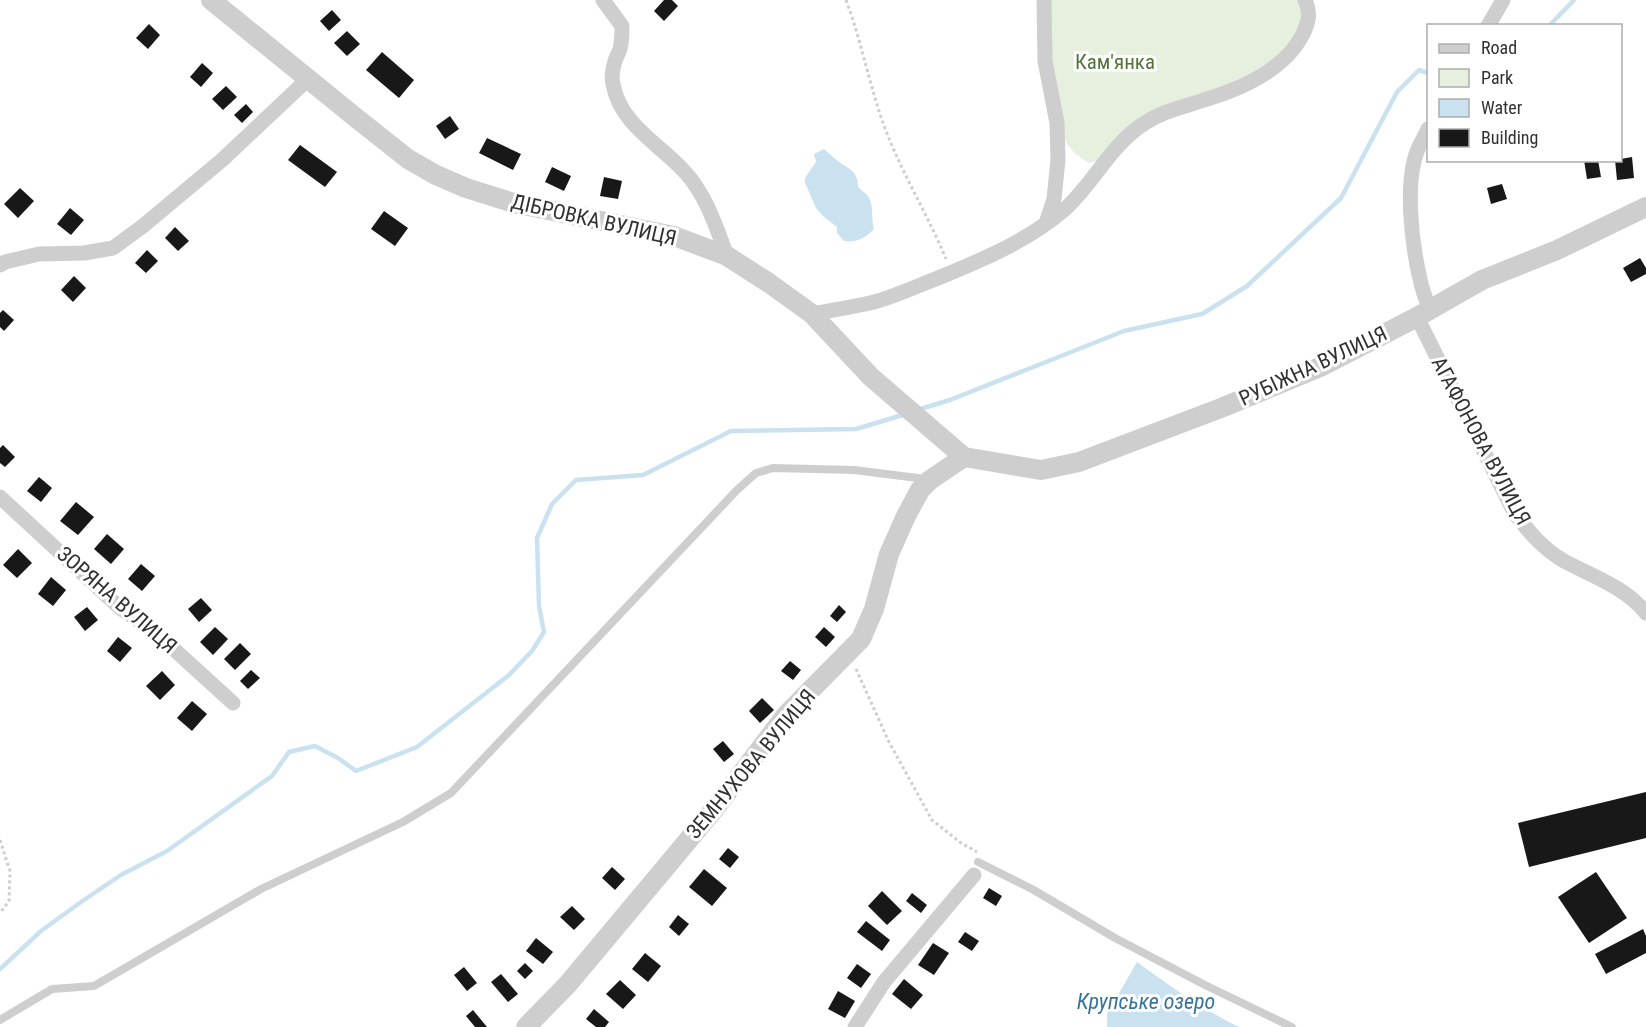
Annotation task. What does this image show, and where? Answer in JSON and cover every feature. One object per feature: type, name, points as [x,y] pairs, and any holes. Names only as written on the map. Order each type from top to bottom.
[{"type":"street","name":"ДІБРОВКА ВУЛИЦЯ","points":[[211,0],[408,159],[436,175],[466,188],[514,203],[674,236],[727,256],[812,314],[871,377],[964,456]]},
{"type":"street","points":[[603,0],[622,26],[620,51],[614,62],[612,81],[616,98],[637,129],[684,171],[699,192],[727,256]]},
{"type":"street","points":[[1044,0],[1045,61],[1057,123],[1058,160],[1054,200],[1046,223]]},
{"type":"street","points":[[812,314],[874,302],[996,253],[1046,223],[1084,189],[1116,147],[1142,124],[1161,114],[1244,85],[1276,66],[1299,42],[1307,26],[1310,19],[1305,0]]},
{"type":"street","points":[[1489,24],[1503,0]]},
{"type":"street","points":[[0,265],[39,254],[84,253],[113,248],[222,160],[308,79]]},
{"type":"street","name":"АГАФОНОВА ВУЛИЦЯ","points":[[1427,131],[1417,150],[1412,172],[1410,202],[1423,314],[1514,512],[1527,531],[1562,560],[1618,588],[1641,606],[1646,613]]},
{"type":"street","name":"РУБІЖНА ВУЛИЦЯ","points":[[964,456],[1041,470],[1079,462],[1221,408],[1320,367],[1423,314],[1482,280],[1557,250],[1646,207]]},
{"type":"street","name":"ЗЕМНУХОВА ВУЛИЦЯ","points":[[525,1027],[583,967],[716,807],[786,715],[861,639],[874,609],[889,554],[920,490],[964,456]]},
{"type":"street","name":"ЗОРЯНА ВУЛИЦЯ","points":[[0,497],[119,607],[156,633],[232,703]]},
{"type":"street","points":[[855,1027],[884,982],[978,865]]},
{"type":"lane","points":[[0,1020],[52,989],[94,986],[261,889],[403,822],[450,793],[737,490],[756,473],[773,468],[854,470],[930,480]]},
{"type":"lane","points":[[978,865],[1032,889],[1115,938],[1292,1027]]},
{"type":"path","points":[[846,0],[885,128],[900,166],[951,272]]},
{"type":"path","points":[[854,646],[857,671],[861,681],[889,742],[932,820],[961,843],[982,855],[978,865]]},
{"type":"path","points":[[0,840],[10,871],[9,901],[0,913]]},
{"type":"green space","name":"Кам'янка","points":[[1049,0],[1300,0],[1304,19],[1290,46],[1254,74],[1194,99],[1099,160],[1089,163],[1071,149],[1064,136],[1051,60]]},
{"type":"water","points":[[824,149],[853,172],[858,187],[871,202],[874,229],[860,239],[844,241],[837,233],[837,227],[816,208],[805,183],[805,178],[816,162],[814,154]]},
{"type":"water","name":"Крупське озеро","points":[[1137,962],[1199,1005],[1239,1027],[1107,1027],[1107,1014]]},
{"type":"building","points":[[664,0],[672,0],[678,6],[664,21],[654,11]]},
{"type":"building","points":[[332,10],[341,20],[329,31],[320,21]]},
{"type":"building","points":[[149,24],[160,35],[148,49],[136,38]]},
{"type":"building","points":[[347,31],[360,44],[347,56],[334,43]]},
{"type":"building","points":[[382,52],[414,80],[399,98],[366,70]]},
{"type":"building","points":[[202,63],[213,73],[201,87],[190,77]]},
{"type":"building","points":[[226,86],[237,97],[223,110],[212,99]]},
{"type":"building","points":[[246,104],[253,112],[242,123],[234,115]]},
{"type":"building","points":[[450,116],[459,129],[445,139],[436,126]]},
{"type":"building","points":[[487,138],[521,154],[513,170],[479,153]]},
{"type":"building","points":[[300,145],[337,172],[325,187],[288,160]]},
{"type":"building","points":[[1632,157],[1634,178],[1617,180],[1615,162],[1622,162],[1622,159]]},
{"type":"building","points":[[1584,162],[1598,162],[1601,177],[1587,179]]},
{"type":"building","points":[[552,167],[571,176],[564,191],[545,182]]},
{"type":"building","points":[[604,177],[622,181],[618,199],[600,196]]},
{"type":"building","points":[[1502,184],[1507,199],[1491,204],[1487,188]]},
{"type":"building","points":[[20,188],[34,201],[18,218],[4,204]]},
{"type":"building","points":[[70,208],[84,220],[71,235],[57,224]]},
{"type":"building","points":[[384,211],[408,228],[395,246],[371,229]]},
{"type":"building","points":[[175,227],[189,241],[178,251],[165,238]]},
{"type":"building","points":[[147,250],[158,261],[146,273],[135,263]]},
{"type":"building","points":[[1640,258],[1646,268],[1646,274],[1631,282],[1623,268]]},
{"type":"building","points":[[74,276],[86,288],[73,302],[61,290]]},
{"type":"building","points":[[3,310],[14,320],[4,331],[0,327],[0,313]]},
{"type":"building","points":[[3,445],[15,457],[5,467],[0,463],[0,448]]},
{"type":"building","points":[[39,477],[52,488],[41,502],[27,491]]},
{"type":"building","points":[[76,502],[94,517],[78,535],[60,521]]},
{"type":"building","points":[[107,534],[124,549],[111,564],[94,549]]},
{"type":"building","points":[[18,549],[32,563],[17,578],[3,565]]},
{"type":"building","points":[[141,564],[155,576],[142,591],[128,579]]},
{"type":"building","points":[[51,577],[66,590],[53,606],[38,594]]},
{"type":"building","points":[[201,598],[212,610],[199,622],[188,609]]},
{"type":"building","points":[[839,605],[846,612],[837,622],[830,616]]},
{"type":"building","points":[[87,607],[98,620],[85,631],[74,617]]},
{"type":"building","points":[[215,627],[228,639],[213,655],[200,642]]},
{"type":"building","points":[[824,627],[835,637],[826,647],[815,637]]},
{"type":"building","points":[[118,637],[132,648],[120,662],[107,651]]},
{"type":"building","points":[[240,643],[251,654],[235,670],[224,659]]},
{"type":"building","points":[[790,661],[801,670],[793,680],[781,671]]},
{"type":"building","points":[[251,670],[260,678],[248,689],[240,681]]},
{"type":"building","points":[[162,671],[175,685],[160,700],[146,686]]},
{"type":"building","points":[[762,698],[774,710],[760,723],[749,711]]},
{"type":"building","points":[[192,701],[207,714],[192,731],[177,718]]},
{"type":"building","points":[[723,741],[734,754],[724,762],[713,749]]},
{"type":"building","points":[[1646,792],[1646,838],[1529,867],[1518,823]]},
{"type":"building","points":[[728,848],[739,857],[730,868],[719,859]]},
{"type":"building","points":[[612,867],[625,879],[615,890],[602,878]]},
{"type":"building","points":[[704,869],[727,888],[712,906],[689,887]]},
{"type":"building","points":[[1596,872],[1627,918],[1589,943],[1558,897]]},
{"type":"building","points":[[989,888],[1002,896],[996,906],[983,898]]},
{"type":"building","points":[[882,891],[902,911],[887,925],[868,906]]},
{"type":"building","points":[[912,893],[927,905],[921,913],[906,901]]},
{"type":"building","points":[[572,906],[585,919],[574,930],[560,917]]},
{"type":"building","points":[[678,915],[689,924],[679,936],[669,927]]},
{"type":"building","points":[[866,921],[890,940],[882,951],[857,932]]},
{"type":"building","points":[[1643,929],[1646,936],[1646,953],[1606,974],[1595,954]]},
{"type":"building","points":[[965,932],[979,941],[972,951],[958,942]]},
{"type":"building","points":[[536,938],[553,952],[543,964],[526,951]]},
{"type":"building","points":[[933,943],[949,953],[934,975],[918,965]]},
{"type":"building","points":[[645,953],[661,966],[648,982],[632,969]]},
{"type":"building","points":[[525,963],[533,971],[525,979],[517,971]]},
{"type":"building","points":[[857,964],[871,974],[861,988],[847,978]]},
{"type":"building","points":[[464,967],[477,983],[467,991],[454,975]]},
{"type":"building","points":[[501,974],[518,994],[508,1002],[491,982]]},
{"type":"building","points":[[904,979],[923,995],[911,1009],[892,994]]},
{"type":"building","points":[[620,980],[636,995],[623,1009],[606,994]]},
{"type":"building","points":[[838,991],[855,1001],[845,1018],[828,1009]]},
{"type":"building","points":[[594,1009],[609,1022],[605,1027],[596,1027],[586,1019]]},
{"type":"building","points":[[473,1010],[487,1027],[475,1027],[466,1016]]},
{"type":"waterway","points":[[1551,24],[1574,0]]},
{"type":"waterway","points":[[917,410],[950,400],[1124,331],[1202,314],[1247,286],[1341,198],[1397,92],[1419,70],[1427,73]]},
{"type":"waterway","points":[[0,969],[41,931],[81,902],[121,875],[167,851],[272,776],[289,752],[315,746],[356,771],[417,747],[509,675],[532,651],[544,632],[539,606],[537,538],[552,504],[576,480],[643,475],[731,431],[856,429],[906,414]]}]
